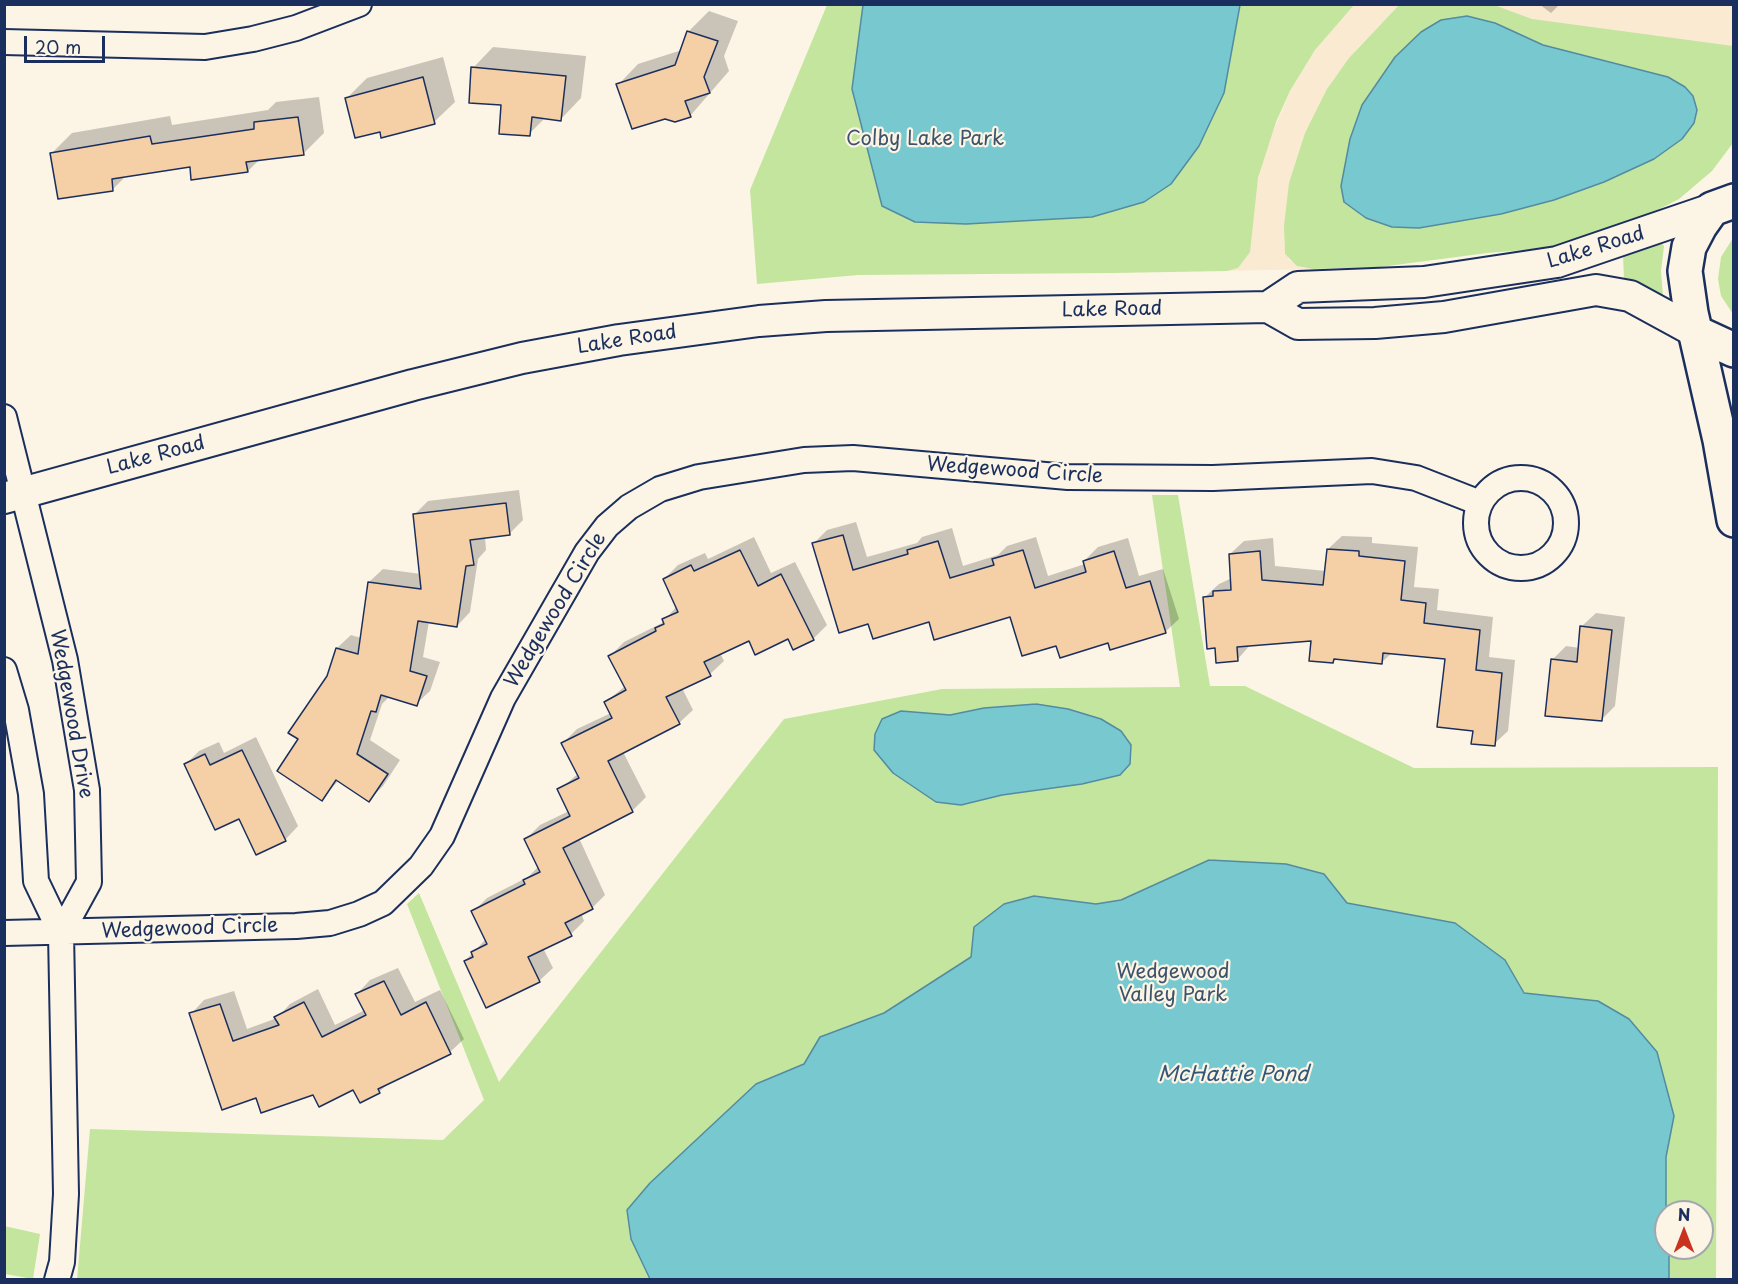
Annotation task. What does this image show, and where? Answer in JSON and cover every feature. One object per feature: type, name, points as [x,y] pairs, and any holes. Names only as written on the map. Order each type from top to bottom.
[{"type":"main road","points":[[1734,177],[1719,206],[1692,240],[1685,265],[1686,288],[1720,440],[1734,520]]},
{"type":"main road","points":[[1696,333],[1734,350]]},
{"type":"street","points":[[4,42],[205,47],[253,39],[296,28],[359,4]]},
{"type":"street","name":"Lake Road","points":[[1268,307],[1298,287],[1424,282],[1557,262],[1719,206]]},
{"type":"street","name":"Lake Road","points":[[14,495],[413,385],[522,358],[619,340],[759,321],[825,316],[1268,307],[1298,324],[1384,323],[1476,312],[1577,291],[1596,290],[1630,296],[1696,333]]},
{"type":"street","name":"Wedgewood Drive","points":[[4,417],[14,495],[65,660],[87,790],[89,882],[61,933]]},
{"type":"street","name":"Wedgewood Circle","points":[[4,933],[330,923],[383,903],[421,866],[442,836],[503,698],[586,552],[607,526],[629,507],[660,489],[699,477],[749,467],[853,458],[1068,477],[1213,478],[1372,471],[1416,478],[1480,503]]},
{"type":"street","name":"Wedgewood Drive","points":[[4,670],[16,710],[31,794],[36,881],[61,933],[66,1194],[62,1262],[57,1280]]},
{"type":"shaded area","points":[[1354,5],[1399,5],[1358,48],[1334,79],[1305,133],[1284,244],[1289,260],[1305,268],[1318,269],[1221,271],[1238,268],[1265,150],[1290,92],[1315,50]]},
{"type":"shaded area","points":[[1489,5],[1733,5],[1733,58],[1540,29]]},
{"type":"green space","name":"Colby Lake Park","points":[[827,5],[1354,5],[1315,50],[1290,91],[1276,122],[1258,178],[1250,252],[1238,268],[1227,271],[858,275],[757,284],[750,190]]},
{"type":"green space","points":[[1399,5],[1494,5],[1532,19],[1733,46],[1733,143],[1712,171],[1679,199],[1634,222],[1564,247],[1487,253],[1380,267],[1313,269],[1297,266],[1285,254],[1284,226],[1289,183],[1305,133],[1327,89],[1349,58]]},
{"type":"green space","points":[[1733,238],[1733,314],[1721,296],[1718,279],[1721,257]]},
{"type":"green space","points":[[1661,243],[1664,246],[1661,271],[1663,297],[1624,279],[1623,255]]},
{"type":"green space","name":"Wedgewood Valley Park","points":[[1152,495],[1178,495],[1210,686],[1245,686],[1414,768],[1718,767],[1716,1279],[77,1280],[90,1129],[443,1140],[484,1100],[407,904],[419,893],[499,1082],[784,719],[942,689],[1180,687]]},
{"type":"green space","points":[[4,1226],[40,1234],[33,1279],[5,1274]]},
{"type":"water","points":[[863,4],[1240,5],[1224,93],[1199,146],[1171,184],[1144,202],[1092,217],[966,224],[915,222],[882,206],[852,89]]},
{"type":"water","points":[[1467,16],[1495,23],[1543,45],[1668,77],[1685,87],[1693,96],[1697,110],[1694,123],[1682,139],[1654,159],[1604,182],[1554,200],[1501,214],[1419,228],[1392,227],[1366,218],[1344,202],[1341,186],[1350,139],[1362,105],[1395,57],[1421,32],[1441,20]]},
{"type":"water","points":[[1036,704],[1068,709],[1101,719],[1121,731],[1131,745],[1130,764],[1120,775],[1082,784],[1002,795],[961,805],[936,802],[893,773],[874,750],[875,734],[882,719],[901,711],[950,715],[984,708]]},
{"type":"water","name":"McHattie Pond","points":[[1209,860],[1286,864],[1324,874],[1347,903],[1455,923],[1505,960],[1524,993],[1598,1001],[1629,1019],[1657,1052],[1674,1116],[1666,1157],[1666,1200],[1654,1200],[1654,1260],[1669,1260],[1669,1279],[650,1279],[631,1239],[627,1210],[650,1183],[756,1084],[804,1064],[820,1037],[884,1013],[971,957],[974,927],[1004,904],[1034,896],[1096,904],[1121,900]]},
{"type":"building","points":[[687,31],[718,41],[704,77],[710,93],[685,101],[691,117],[675,122],[665,119],[632,129],[616,84],[675,65]]},
{"type":"building","points":[[471,67],[566,76],[561,121],[532,117],[530,136],[499,134],[501,105],[469,103]]},
{"type":"building","points":[[423,77],[435,124],[381,138],[380,132],[355,138],[345,98]]},
{"type":"building","points":[[298,117],[304,155],[246,162],[248,172],[191,180],[190,167],[112,179],[113,191],[58,199],[50,153],[150,136],[152,144],[254,129],[254,122]]},
{"type":"building","points":[[506,503],[510,535],[470,540],[474,565],[466,566],[457,627],[418,621],[410,671],[427,676],[417,706],[381,695],[376,712],[371,711],[357,754],[388,774],[369,802],[336,780],[322,801],[277,771],[298,739],[288,733],[327,676],[336,648],[358,654],[368,582],[421,589],[413,514]]},
{"type":"building","points":[[843,535],[853,570],[908,554],[907,550],[938,541],[950,578],[994,565],[992,559],[1023,550],[1035,588],[1086,572],[1083,561],[1114,551],[1126,588],[1150,581],[1166,633],[1110,650],[1108,643],[1060,658],[1056,646],[1022,656],[1010,617],[934,640],[929,622],[873,639],[868,624],[839,633],[812,543]]},
{"type":"building","points":[[1327,549],[1359,551],[1359,556],[1405,561],[1401,600],[1426,603],[1424,623],[1480,630],[1476,670],[1502,673],[1495,746],[1471,744],[1473,731],[1437,727],[1445,659],[1383,653],[1382,664],[1334,659],[1333,663],[1309,661],[1311,641],[1237,647],[1238,661],[1216,663],[1215,648],[1207,649],[1203,597],[1213,596],[1213,591],[1231,590],[1229,554],[1260,551],[1262,580],[1323,585]]},
{"type":"building","points":[[740,550],[758,586],[781,574],[814,640],[793,650],[788,639],[755,655],[749,641],[704,662],[711,676],[666,697],[680,724],[608,761],[633,812],[563,848],[593,909],[565,923],[572,936],[528,957],[540,982],[486,1008],[464,961],[473,957],[471,952],[487,944],[471,911],[525,884],[523,880],[540,872],[524,839],[570,816],[557,789],[579,778],[561,743],[612,718],[604,702],[626,690],[608,656],[656,631],[655,628],[664,624],[662,619],[678,612],[663,579],[691,565],[694,571]]},
{"type":"building","points":[[1580,626],[1612,630],[1602,721],[1545,716],[1551,659],[1577,662]]},
{"type":"building","points":[[242,750],[286,841],[256,855],[239,819],[215,830],[184,764],[205,754],[210,765]]},
{"type":"building","points":[[384,981],[401,1015],[426,1002],[451,1054],[378,1089],[380,1093],[360,1103],[353,1090],[319,1107],[313,1095],[261,1113],[256,1098],[222,1110],[189,1013],[220,1004],[233,1041],[279,1025],[274,1017],[304,1002],[322,1037],[366,1015],[355,994]]}]
